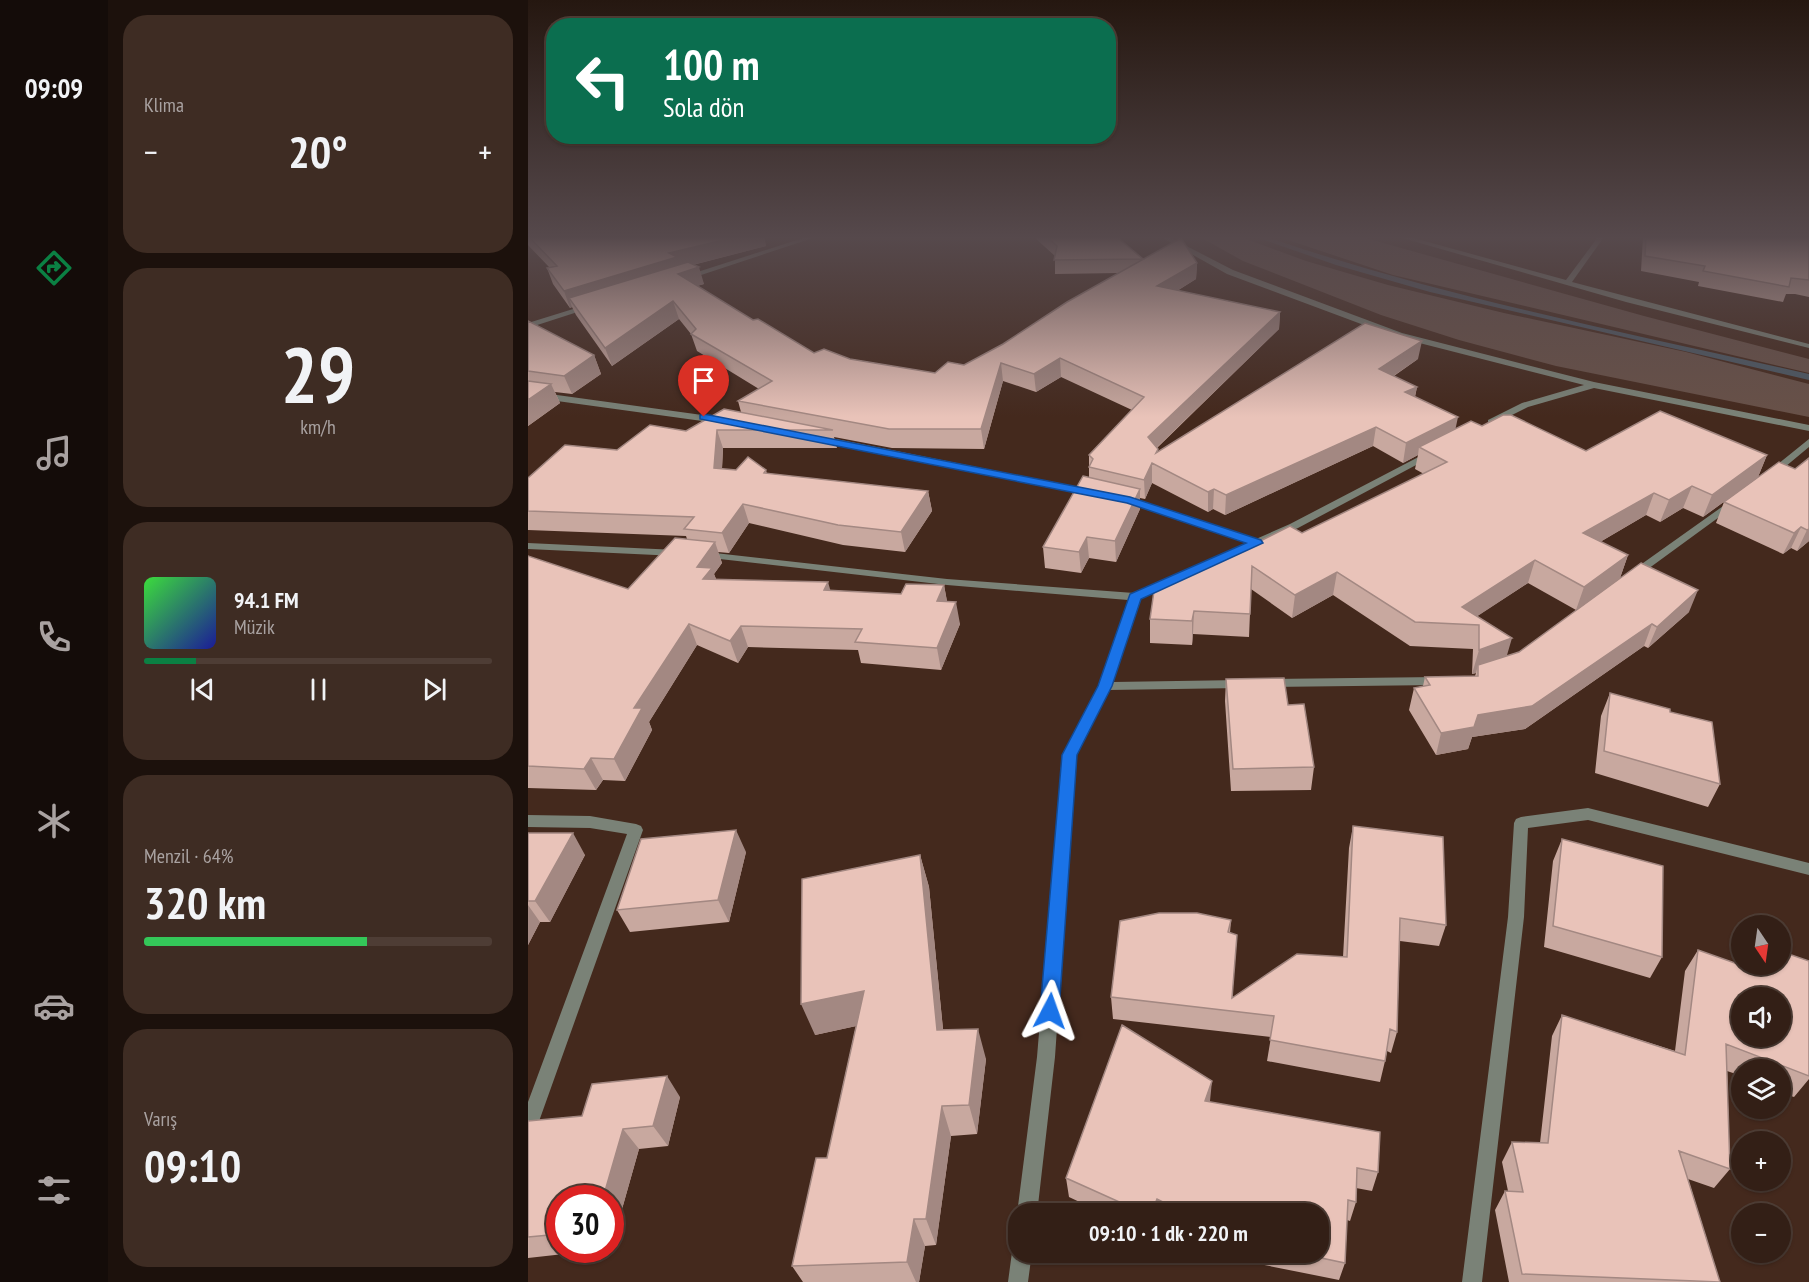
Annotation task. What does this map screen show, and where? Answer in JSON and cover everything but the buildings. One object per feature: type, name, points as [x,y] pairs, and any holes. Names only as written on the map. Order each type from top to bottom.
[{"type":"street","points":[[1297,297],[1399,335],[1594,385],[1809,428]]},
{"type":"street","points":[[1621,297],[1809,346]]},
{"type":"street","points":[[528,326],[595,305]]},
{"type":"street","points":[[1483,427],[1525,405],[1594,385]]},
{"type":"street","points":[[528,394],[739,424]]},
{"type":"street","points":[[808,437],[1107,496]]},
{"type":"street","points":[[1759,482],[1809,442]]},
{"type":"street","points":[[528,546],[683,553],[947,582],[1135,597],[1294,526],[1441,449]]},
{"type":"street","points":[[1619,586],[1741,496]]},
{"type":"street","points":[[1118,498],[1257,543]]},
{"type":"street","points":[[1028,1203],[1046,1057],[1069,755],[1105,686],[1135,597]]},
{"type":"street","points":[[1105,686],[1449,681]]},
{"type":"street","points":[[1472,1282],[1516,917],[1521,823],[1588,814],[1809,869]]},
{"type":"street","points":[[528,821],[590,822],[636,830],[528,1127]]},
{"type":"street","points":[[1018,1282],[1021,1263]]},
{"type":"shaded area","points":[[1335,297],[1437,297],[1686,352],[1809,384],[1809,417],[1556,366],[1459,340],[1381,315]]},
{"type":"shaded area","points":[[1486,297],[1576,297],[1809,359],[1809,373]]},
{"type":"waterway","points":[[1463,297],[1809,377]]},
{"type":"route","points":[[704,417],[1130,500],[1257,543],[1135,597],[1105,686],[1069,755],[1050,1011]]}]
